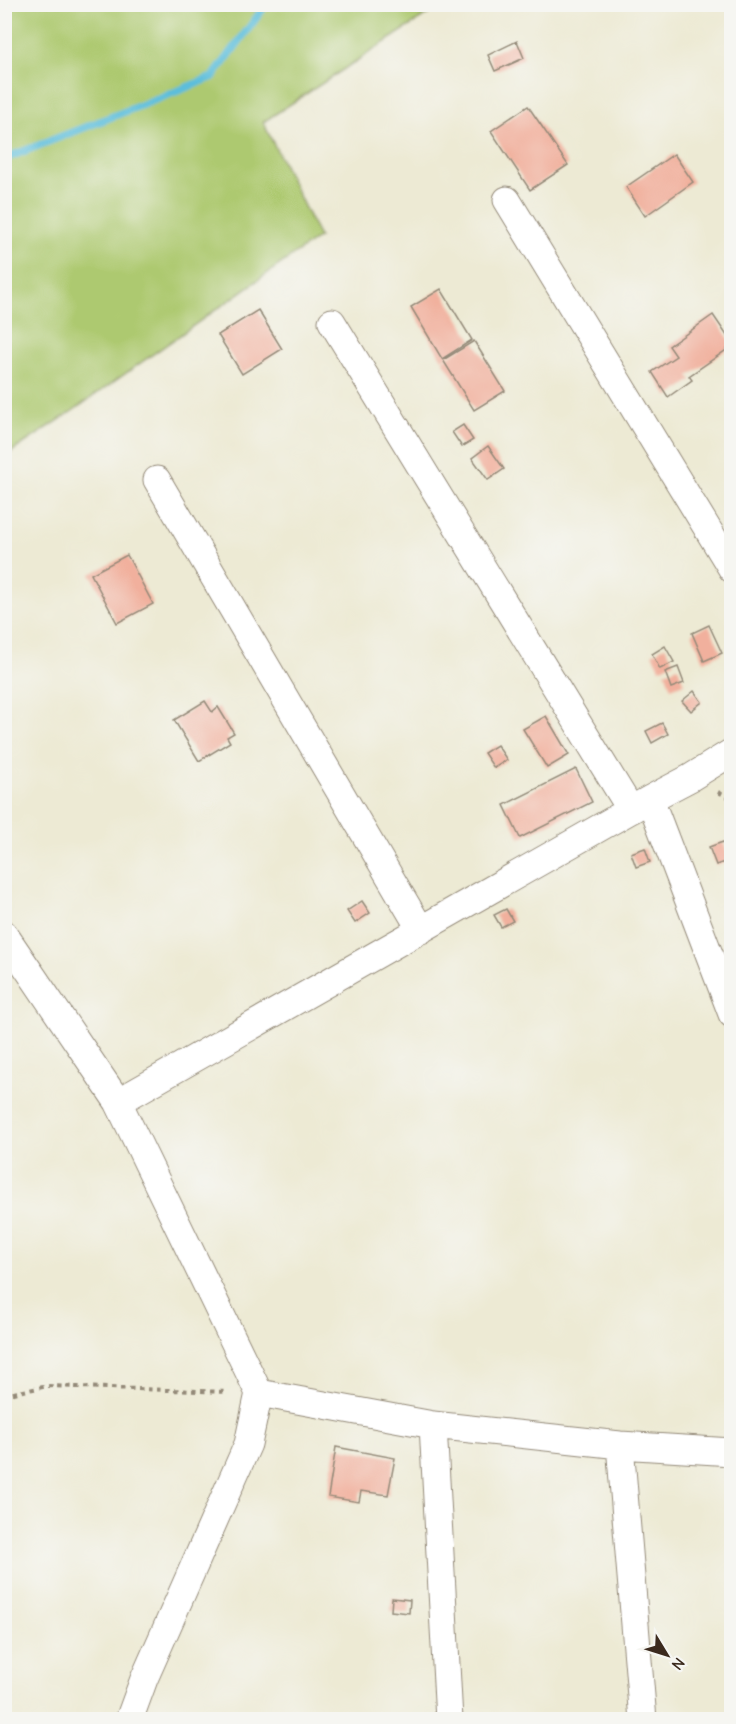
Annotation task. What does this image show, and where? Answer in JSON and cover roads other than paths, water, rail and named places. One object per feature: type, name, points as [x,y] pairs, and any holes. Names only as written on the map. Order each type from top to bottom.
[{"type":"street","points":[[507,200],[732,569]]},
{"type":"street","points":[[332,322],[640,804],[732,1014]]},
{"type":"street","points":[[157,480],[421,930]]},
{"type":"street","points":[[118,1102],[732,752]]},
{"type":"street","points":[[4,934],[118,1102],[259,1393],[248,1444],[144,1679],[129,1719]]},
{"type":"street","points":[[259,1393],[433,1425],[620,1445],[732,1452]]},
{"type":"street","points":[[433,1425],[449,1719]]},
{"type":"street","points":[[620,1445],[643,1719]]},
{"type":"waterway","points":[[4,159],[213,77],[262,10],[260,4]]}]
